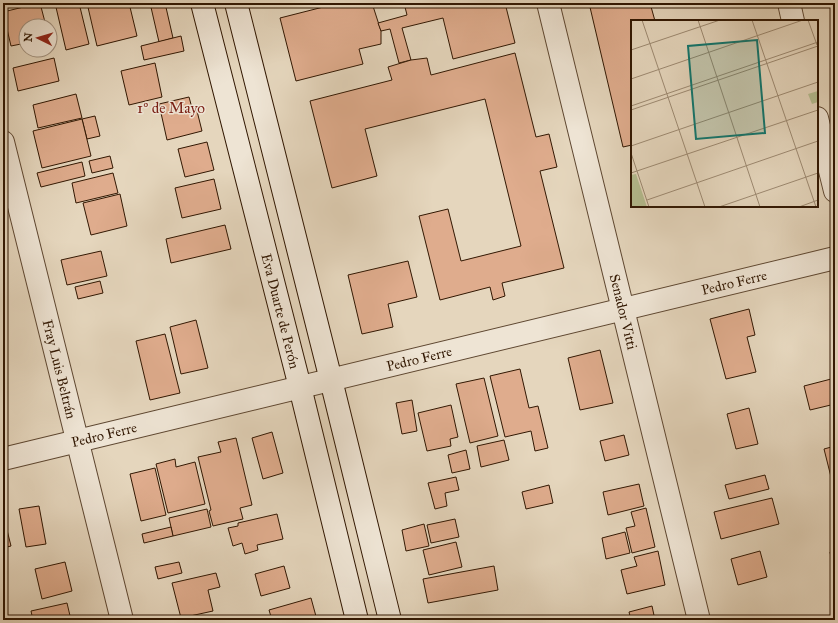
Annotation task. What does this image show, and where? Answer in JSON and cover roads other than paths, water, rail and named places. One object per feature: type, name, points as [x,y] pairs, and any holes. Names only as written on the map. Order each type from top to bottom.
[{"type":"street","name":"Eva Duarte de Perón","points":[[202,3],[300,387],[357,620]]},
{"type":"street","points":[[236,3],[390,620]]},
{"type":"street","name":"Senador Vitti","points":[[548,3],[699,620]]},
{"type":"street","points":[[789,3],[793,20]]},
{"type":"street","points":[[818,122],[835,191]]},
{"type":"street","name":"Fray Luis Beltrán","points":[[3,142],[122,620]]},
{"type":"street","name":"Pedro Ferre","points":[[3,459],[835,258]]},
{"type":"district","name":"1º de Mayo","points":[[171,108]]}]
